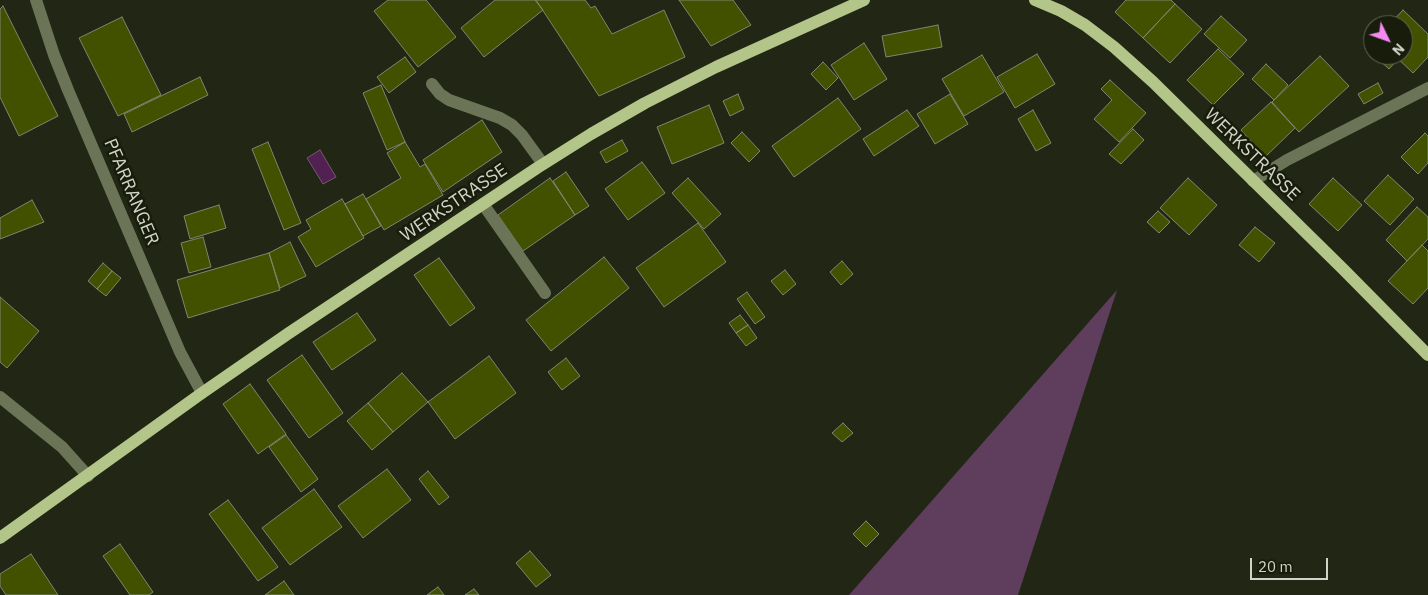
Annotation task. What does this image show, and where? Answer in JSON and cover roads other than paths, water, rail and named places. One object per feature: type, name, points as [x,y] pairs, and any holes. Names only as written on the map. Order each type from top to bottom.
[{"type":"main road","name":"WERKSTRASSE","points":[[0,538],[289,333],[591,134],[654,98],[716,67],[864,0]]},
{"type":"main road","name":"WERKSTRASSE","points":[[1035,0],[1061,11],[1085,25],[1114,47],[1153,82],[1428,355]]},
{"type":"street","name":"PFARRANGER","points":[[36,0],[68,90],[180,352],[202,393]]},
{"type":"street","points":[[432,84],[440,94],[449,100],[500,118],[512,125],[522,135],[543,164]]},
{"type":"street","points":[[1253,181],[1287,160],[1428,88]]},
{"type":"street","points":[[483,204],[545,293]]},
{"type":"street","points":[[0,397],[62,447],[88,476]]}]
